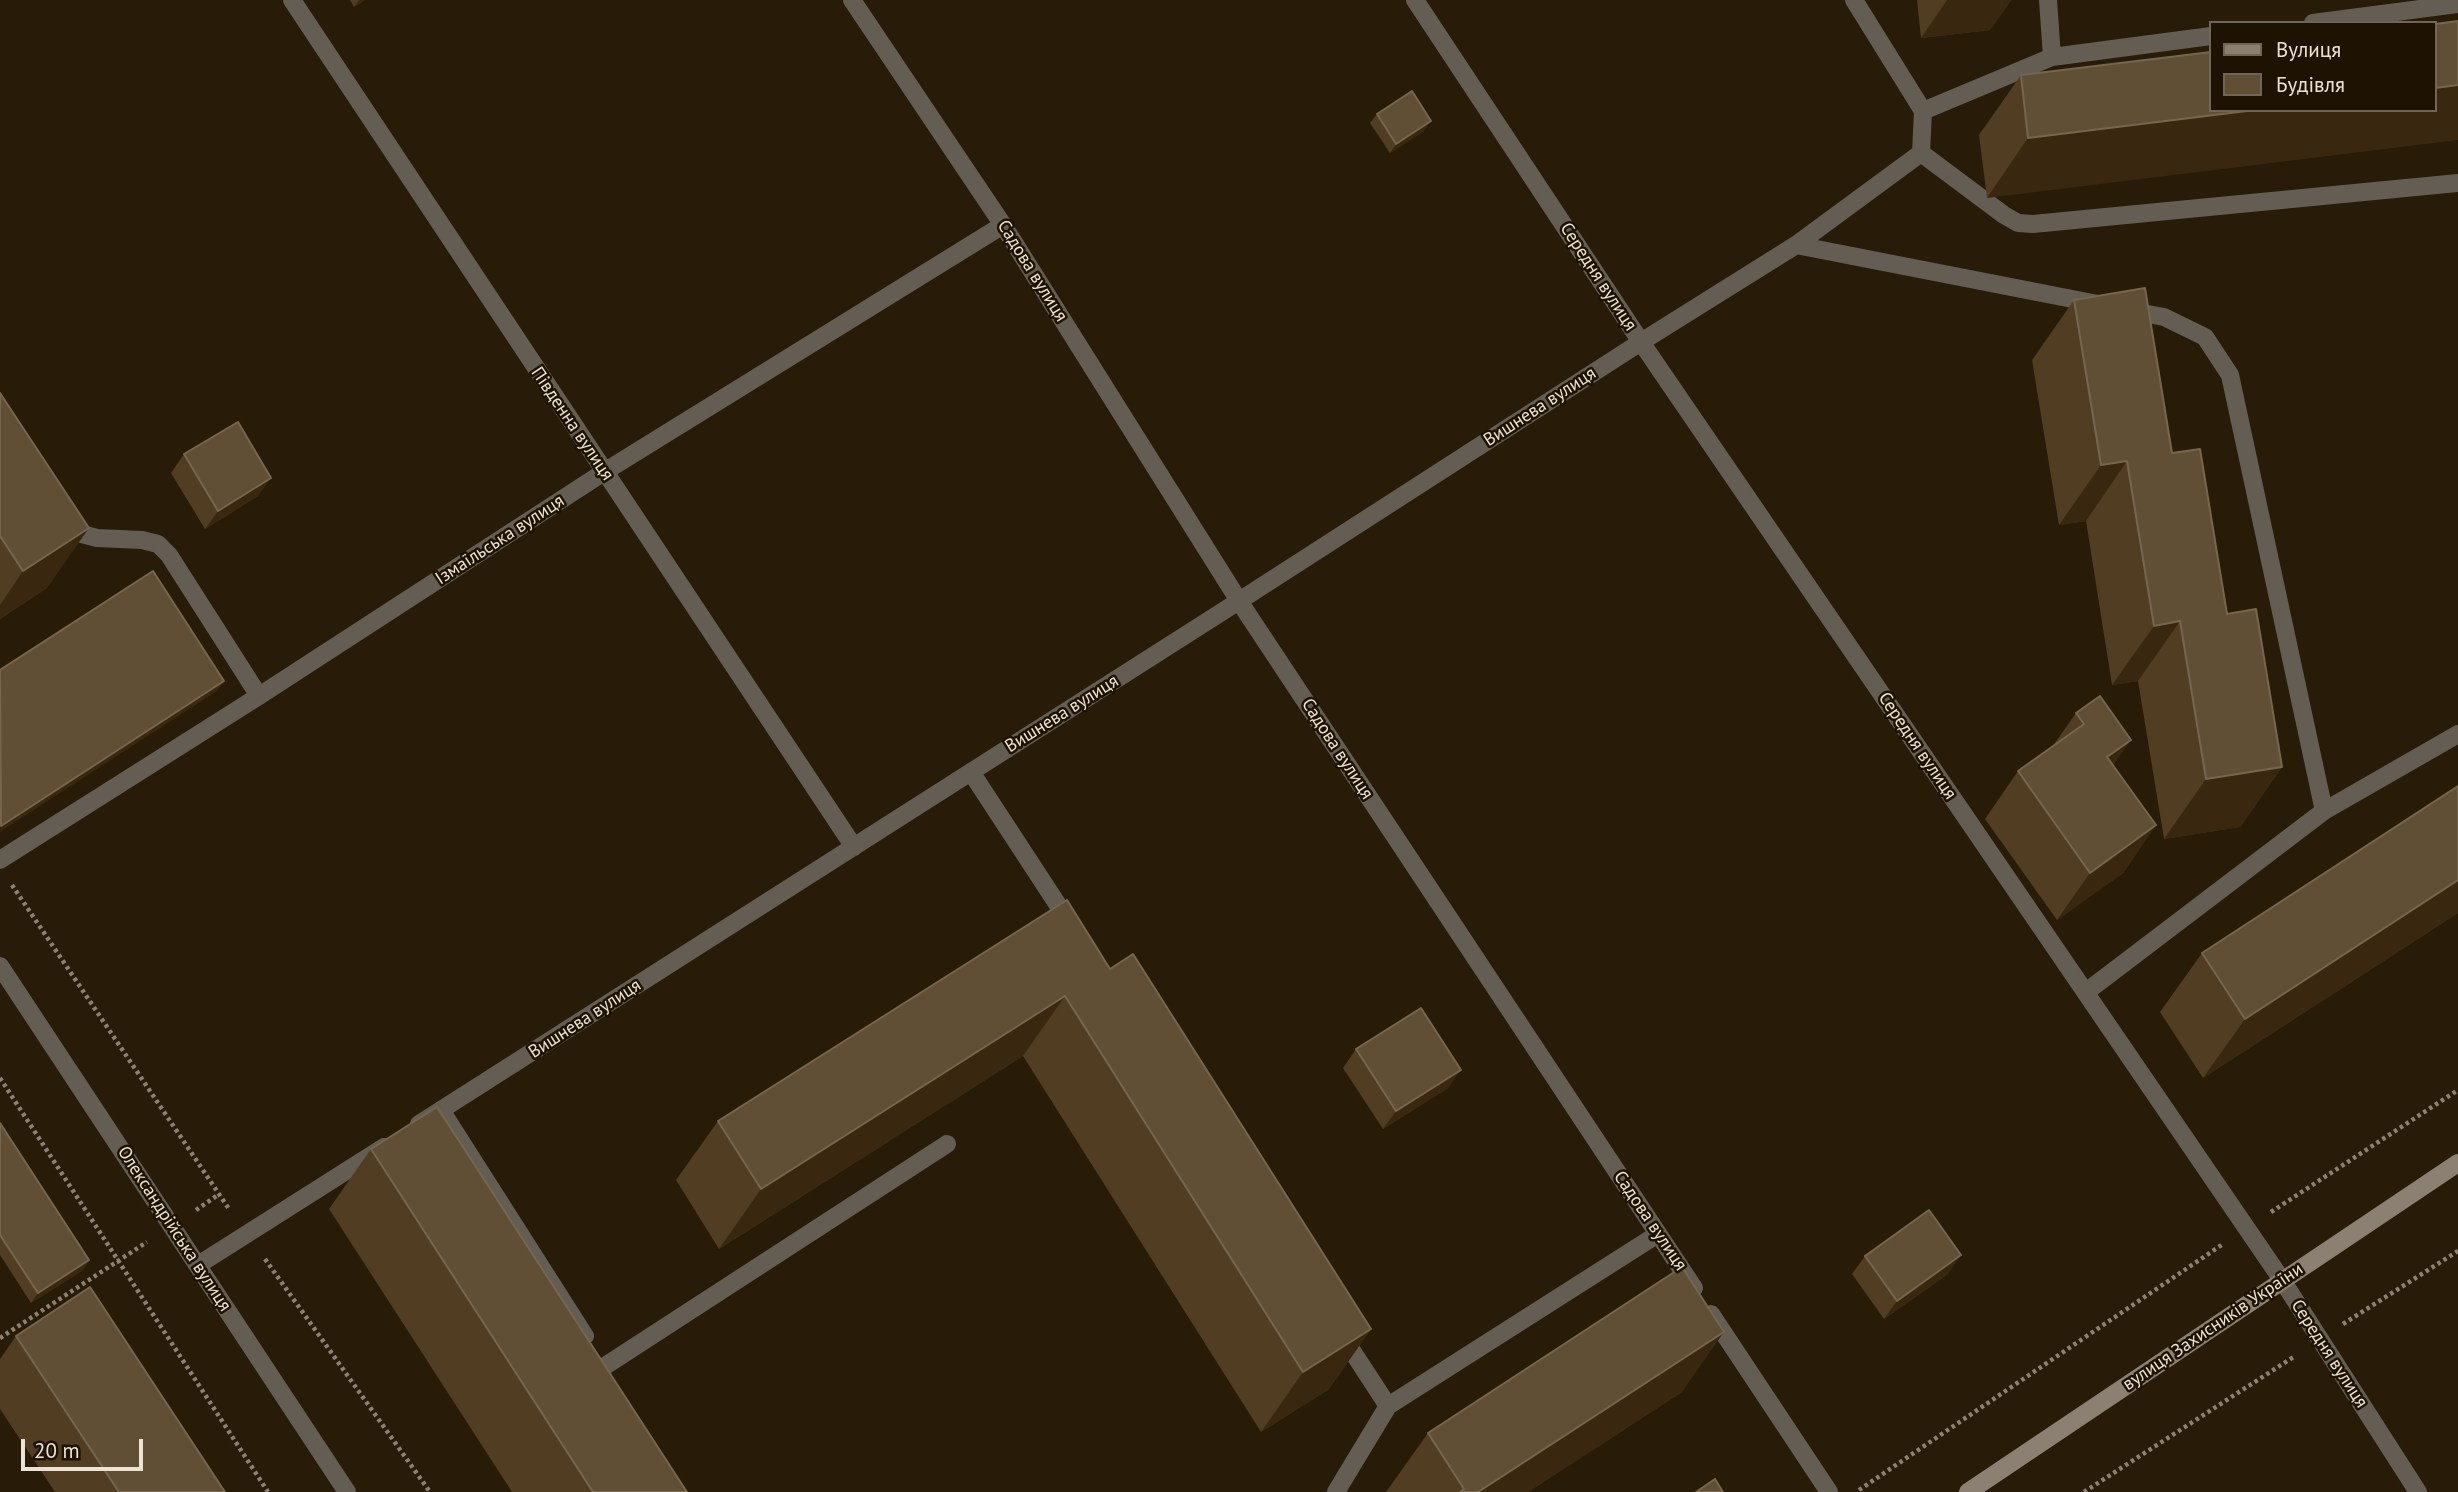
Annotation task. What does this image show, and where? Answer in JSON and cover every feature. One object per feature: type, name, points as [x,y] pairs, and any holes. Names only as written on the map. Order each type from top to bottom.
[{"type":"main road","name":"вулиця Захисників України","points":[[1968,1492],[2458,1163]]},
{"type":"street","name":"Південна вулиця","points":[[292,0],[854,847]]},
{"type":"street","name":"Садова вулиця","points":[[852,0],[1003,225],[1239,601],[1829,1492]]},
{"type":"street","name":"Середня вулиця","points":[[1415,0],[1640,342],[2282,1280],[2418,1492]]},
{"type":"street","points":[[1854,0],[1923,111],[1921,153],[2004,215],[2018,222],[2033,224],[2458,183]]},
{"type":"street","points":[[2048,0],[2052,57]]},
{"type":"street","points":[[2328,21],[2458,4]]},
{"type":"street","points":[[1923,111],[2052,57],[2210,36]]},
{"type":"street","name":"Вишнева вулиця","points":[[198,1265],[1640,342],[1796,245],[1921,153]]},
{"type":"street","name":"Ізмаїльська вулиця","points":[[0,860],[604,472],[1003,225]]},
{"type":"street","points":[[1796,245],[2164,317],[2205,337],[2230,375],[2324,811]]},
{"type":"street","points":[[55,507],[78,533],[97,538],[142,540],[158,544],[169,555],[259,696]]},
{"type":"street","points":[[2086,992],[2324,811],[2458,734]]},
{"type":"street","points":[[971,772],[1085,945]]},
{"type":"street","name":"Олександрійська вулиця","points":[[0,966],[347,1492]]},
{"type":"street","points":[[441,1110],[616,1384]]},
{"type":"street","points":[[605,1366],[947,1144]]},
{"type":"street","points":[[1336,1492],[1388,1406],[1658,1234]]},
{"type":"street","points":[[1335,1325],[1388,1406]]},
{"type":"path","points":[[8,878],[218,1195],[430,1492]]},
{"type":"path","points":[[0,1078],[268,1492]]},
{"type":"path","points":[[1856,1492],[2246,1228],[2458,1090]]},
{"type":"path","points":[[0,1338],[218,1195]]},
{"type":"path","points":[[2084,1492],[2458,1251]]},
{"type":"building","points":[[2458,21],[2458,85],[2437,88],[2437,24]]},
{"type":"building","points":[[2210,52],[2210,112],[2239,112],[2028,138],[2021,75]]},
{"type":"building","points":[[1412,91],[1431,121],[1396,144],[1377,114]]},
{"type":"building","points":[[2145,288],[2172,453],[2200,449],[2227,614],[2256,609],[2282,767],[2206,779],[2180,621],[2154,626],[2127,461],[2101,465],[2074,300]]},
{"type":"building","points":[[0,393],[89,528],[23,571],[0,536]]},
{"type":"building","points":[[238,422],[271,478],[218,511],[184,454]]},
{"type":"building","points":[[153,571],[224,681],[1,826],[0,670]]},
{"type":"building","points":[[2100,696],[2131,740],[2107,757],[2156,825],[2090,873],[2018,771],[2084,724],[2076,713]]},
{"type":"building","points":[[2458,786],[2458,880],[2245,1019],[2202,953]]},
{"type":"building","points":[[1067,900],[1110,969],[1133,954],[1371,1329],[1303,1372],[1065,996],[761,1189],[718,1121]]},
{"type":"building","points":[[1421,1008],[1461,1070],[1396,1111],[1356,1049]]},
{"type":"building","points":[[437,1107],[687,1492],[593,1492],[371,1149]]},
{"type":"building","points":[[0,1123],[89,1260],[38,1293],[0,1235]]},
{"type":"building","points":[[1929,1210],[1961,1255],[1897,1301],[1865,1256]]},
{"type":"building","points":[[1682,1267],[1724,1332],[1478,1492],[1460,1492],[1464,1489],[1428,1433]]},
{"type":"building","points":[[90,1287],[225,1492],[119,1492],[16,1336]]},
{"type":"building","points":[[1715,1479],[1723,1492],[1696,1492]]}]
